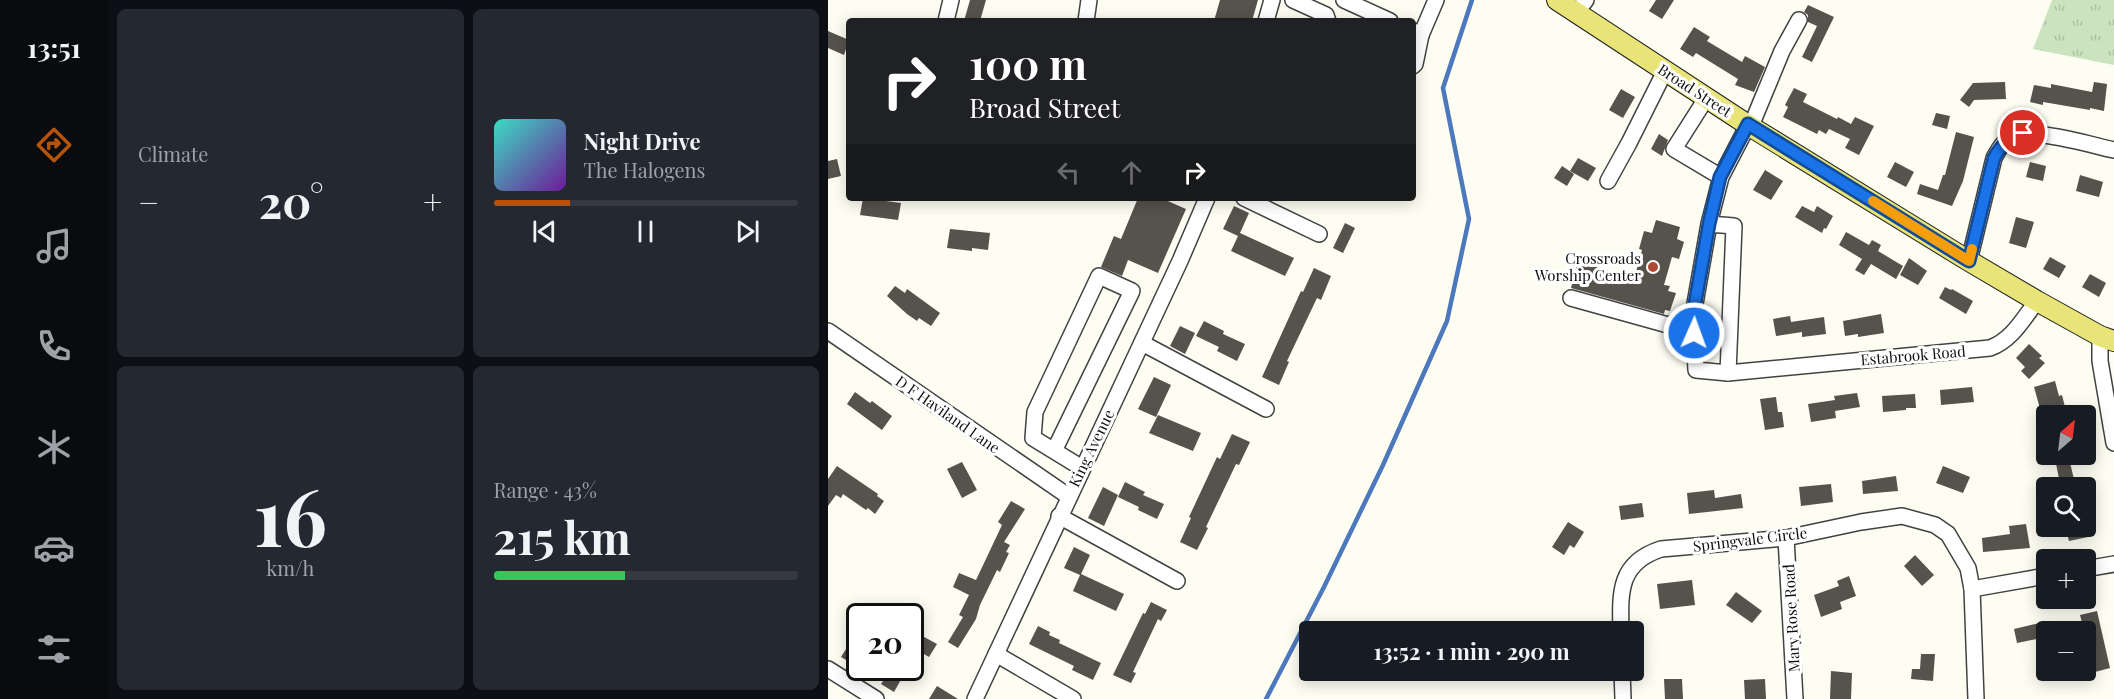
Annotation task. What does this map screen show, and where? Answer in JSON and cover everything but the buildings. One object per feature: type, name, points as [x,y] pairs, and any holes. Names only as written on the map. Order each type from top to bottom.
[{"type":"main road","name":"Broad Street","points":[[1557,0],[1581,7],[1665,71],[1969,261],[2037,302],[2107,338]]},
{"type":"street","points":[[947,18],[951,0]]},
{"type":"street","points":[[1086,18],[1089,0]]},
{"type":"street","points":[[1267,18],[1272,0]]},
{"type":"street","points":[[1293,0],[1326,15],[1327,18]]},
{"type":"street","points":[[1344,0],[1383,18]]},
{"type":"street","points":[[1416,48],[1417,33],[1436,0]]},
{"type":"street","points":[[1570,298],[1668,325],[1693,315],[1720,177],[1750,125],[1782,51],[1799,20]]},
{"type":"street","points":[[1608,180],[1665,71]]},
{"type":"street","points":[[1707,97],[1674,149],[1720,177]]},
{"type":"street","points":[[1969,261],[1994,158],[2008,139],[2023,133],[2114,150]]},
{"type":"street","name":"King Avenue","points":[[975,699],[1206,201]]},
{"type":"street","points":[[1250,201],[1319,234]]},
{"type":"street","points":[[1709,224],[1734,226],[1728,373]]},
{"type":"street","points":[[1054,451],[1132,291],[1099,276],[1035,412],[1033,438],[1054,451],[1082,468]]},
{"type":"street","name":"Estabrook Road","points":[[1693,315],[1696,370],[1728,373],[1990,348],[2001,344],[2011,335],[2037,302]]},
{"type":"street","name":"D F Haviland Lane","points":[[828,331],[1068,496]]},
{"type":"street","points":[[2107,338],[2100,361],[2114,443]]},
{"type":"street","points":[[1142,342],[1266,409]]},
{"type":"street","points":[[1059,516],[1177,581]]},
{"type":"street","name":"Springvale Circle","points":[[1621,621],[1622,585],[1635,563],[1645,554],[1660,549],[1786,538],[1902,516],[1920,519],[1948,534],[1968,568],[1972,589],[1976,699]]},
{"type":"street","name":"Mary Rose Road","points":[[1786,538],[1795,699]]},
{"type":"street","points":[[2096,567],[2114,564]]},
{"type":"street","points":[[1972,589],[2036,578]]},
{"type":"street","points":[[996,654],[1073,699]]},
{"type":"street","points":[[828,669],[876,699]]},
{"type":"street","points":[[1622,681],[1623,699]]},
{"type":"green space","points":[[2052,0],[2114,0],[2114,65],[2033,49]]},
{"type":"waterway","points":[[1266,699],[1383,465],[1447,321],[1469,219],[1443,88],[1472,0]]},
{"type":"slow traffic","points":[[1873,201],[1969,261],[1972,249]]},
{"type":"place","name":"Crossroads Worship Center","points":[[1653,267]]},
{"type":"route","points":[[1694,333],[1693,315],[1720,177],[1748,124],[1969,261],[1994,158],[2008,139],[2023,133]]}]
